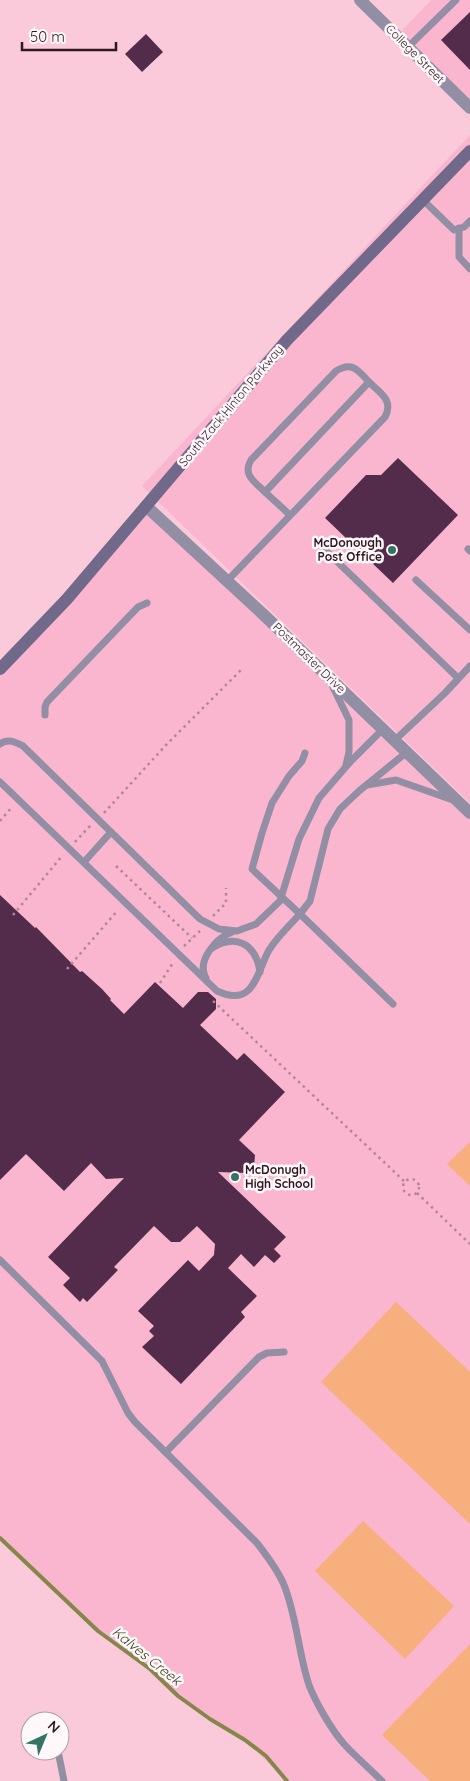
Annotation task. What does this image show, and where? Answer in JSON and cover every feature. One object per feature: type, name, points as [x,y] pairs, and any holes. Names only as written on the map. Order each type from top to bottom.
[{"type":"main road","name":"South Zack Hinton Parkway","points":[[0,669],[68,599],[287,340],[470,151]]},
{"type":"street","name":"College Street","points":[[360,0],[470,108]]},
{"type":"street","name":"Postmaster Drive","points":[[146,506],[227,580],[470,813]]},
{"type":"lane","points":[[408,48],[456,0]]},
{"type":"lane","points":[[423,200],[454,230],[464,227],[470,221]]},
{"type":"lane","points":[[459,228],[459,257],[470,269]]},
{"type":"lane","points":[[227,580],[385,417],[389,405],[384,396],[356,369],[350,366],[336,371],[248,465],[247,472],[290,515]]},
{"type":"lane","points":[[265,492],[369,382]]},
{"type":"lane","points":[[323,548],[458,678]]},
{"type":"lane","points":[[416,580],[470,630]]},
{"type":"lane","points":[[45,715],[47,702],[138,607],[148,603]]},
{"type":"lane","points":[[395,740],[470,666]]},
{"type":"lane","points":[[327,675],[348,720],[349,752],[345,768]]},
{"type":"lane","points":[[208,982],[204,974],[204,966],[212,948],[227,934],[256,924],[280,901],[299,839],[319,798],[383,729]]},
{"type":"lane","points":[[0,744],[4,741],[14,741],[23,746],[200,919],[252,950],[257,956],[260,972]]},
{"type":"lane","points":[[0,782],[208,982],[218,991],[230,996],[243,995],[254,985],[268,952],[280,934],[310,901],[328,829],[340,809],[407,752]]},
{"type":"lane","points":[[305,753],[302,761],[289,776],[272,803],[252,869],[393,1004]]},
{"type":"lane","points":[[366,785],[396,780],[426,789],[458,802]]},
{"type":"lane","points":[[84,862],[111,832]]},
{"type":"lane","points":[[219,929],[235,931]]},
{"type":"lane","points":[[212,948],[226,941],[242,943]]},
{"type":"lane","points":[[0,1260],[97,1355],[108,1371],[128,1413],[257,1543],[274,1566],[284,1585],[303,1666],[310,1687],[327,1720],[344,1743],[382,1781]]},
{"type":"lane","points":[[166,1452],[259,1356],[284,1352]]},
{"type":"lane","points":[[60,1761],[64,1781]]},
{"type":"path","points":[[103,814],[166,745],[242,669]]},
{"type":"path","points":[[0,821],[12,807]]},
{"type":"path","points":[[75,842],[93,824]]},
{"type":"path","points":[[13,915],[64,854]]},
{"type":"path","points":[[116,866],[192,938]]},
{"type":"path","points":[[214,916],[226,903],[226,888]]},
{"type":"path","points":[[67,969],[118,910]]},
{"type":"path","points":[[184,946],[201,929]]},
{"type":"path","points":[[160,983],[173,963]]},
{"type":"path","points":[[410,1178],[417,1181],[419,1185],[417,1192],[412,1195],[406,1193],[403,1189],[404,1182],[410,1178]]},
{"type":"path","points":[[417,1192],[470,1244]]},
{"type":"shaded area","points":[[431,0],[470,0],[470,106],[396,37]]},
{"type":"shaded area","points":[[470,135],[470,803],[142,486]]},
{"type":"shaded area","name":"McDonugh High School","points":[[146,506],[470,816],[470,1781],[287,1781],[245,1740],[210,1719],[179,1696],[150,1669],[98,1631],[0,1538],[0,669]]},
{"type":"shaded area","points":[[470,1142],[470,1186],[447,1164]]},
{"type":"shaded area","points":[[396,1302],[470,1372],[470,1524],[321,1382]]},
{"type":"shaded area","points":[[363,1521],[454,1606],[405,1659],[315,1571]]},
{"type":"shaded area","points":[[470,1644],[470,1781],[430,1781],[382,1735]]},
{"type":"building","points":[[470,12],[470,70],[441,40]]},
{"type":"building","points":[[146,34],[163,52],[142,72],[125,54]]},
{"type":"building","name":"McDonough Post Office","points":[[398,458],[458,515],[393,583],[325,518],[366,475],[381,475]]},
{"type":"building","points":[[0,895],[36,927],[80,972],[82,971],[102,989],[124,1014],[155,982],[183,1008],[198,992],[208,992],[216,999],[216,1009],[200,1025],[237,1060],[244,1053],[285,1092],[239,1140],[255,1155],[254,1166],[247,1173],[218,1172],[286,1237],[274,1249],[281,1256],[274,1263],[265,1255],[254,1267],[241,1254],[228,1268],[257,1296],[241,1312],[245,1317],[181,1384],[142,1347],[154,1336],[149,1331],[154,1326],[138,1311],[188,1260],[199,1271],[214,1255],[215,1244],[197,1226],[180,1242],[171,1242],[154,1226],[114,1267],[118,1270],[87,1302],[83,1298],[80,1302],[63,1285],[70,1278],[48,1257],[124,1178],[106,1179],[91,1163],[64,1191],[26,1154],[0,1180]]},
{"type":"waterway","name":"Kalves Creek","points":[[0,1538],[98,1631],[150,1669],[178,1696],[266,1756],[287,1781]]},
{"type":"place","name":"McDonough Post Office","points":[[392,550]]},
{"type":"place","name":"McDonugh High School","points":[[235,1177]]}]
